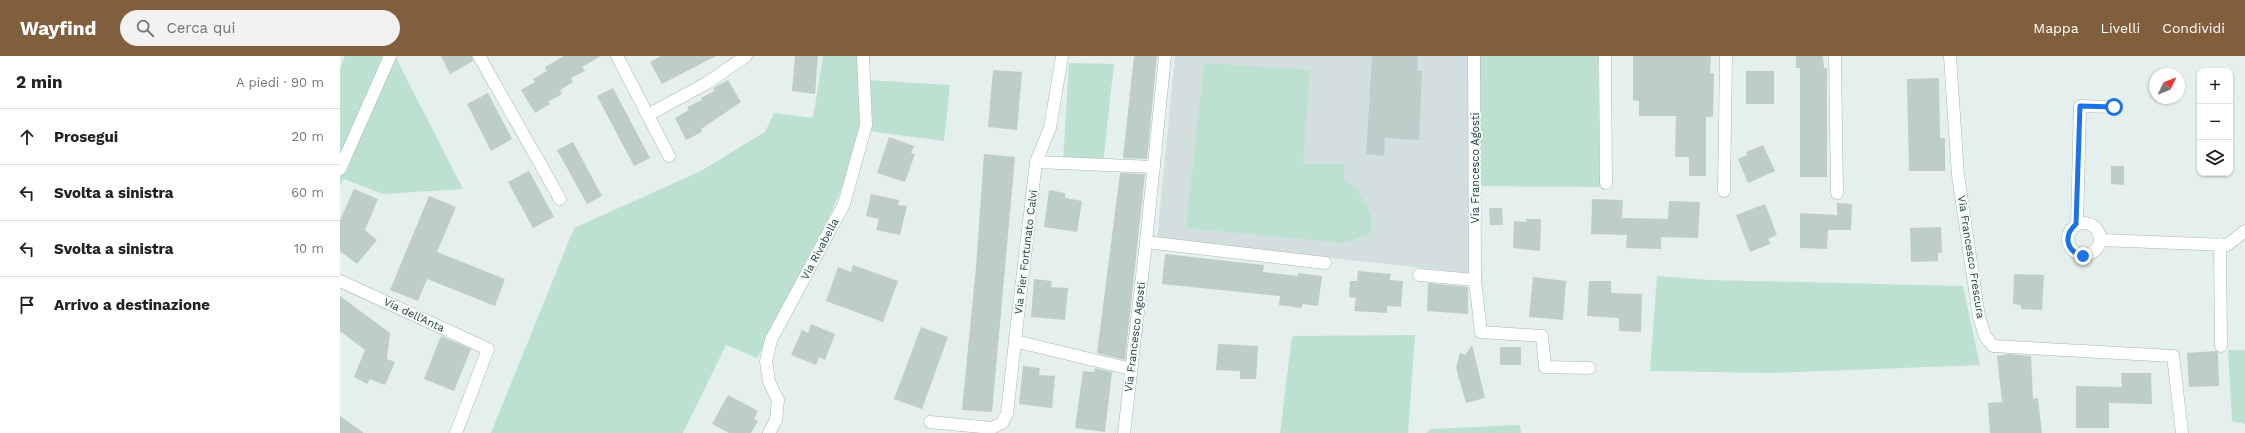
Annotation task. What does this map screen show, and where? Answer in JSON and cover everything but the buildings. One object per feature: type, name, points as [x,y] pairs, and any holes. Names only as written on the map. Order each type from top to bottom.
[{"type":"street","points":[[340,169],[390,56]]},
{"type":"street","points":[[479,56],[560,200]]},
{"type":"street","points":[[617,56],[669,156]]},
{"type":"street","points":[[648,115],[707,83],[746,56]]},
{"type":"street","name":"Via Rivabella","points":[[769,433],[776,420],[778,400],[769,382],[766,361],[771,340],[844,204],[866,125],[863,56]]},
{"type":"street","name":"Via Pier Fortunato Calvi","points":[[930,422],[992,428],[1002,423],[1007,414],[1036,162],[1050,128],[1062,56]]},
{"type":"street","name":"Via Francesco Agosti","points":[[1124,433],[1146,242],[1165,56]]},
{"type":"street","name":"Via Francesco Agosti","points":[[1474,56],[1475,280],[1481,332],[1542,336],[1545,367],[1589,368]]},
{"type":"street","points":[[1605,56],[1606,183]]},
{"type":"street","points":[[1724,192],[1726,56]]},
{"type":"street","points":[[1835,56],[1838,193]]},
{"type":"street","name":"Via Francesco Frescura","points":[[1950,56],[1958,175],[1979,317],[1985,336],[1993,346],[2173,356],[2182,433]]},
{"type":"street","points":[[2076,224],[2080,106],[2114,107]]},
{"type":"street","points":[[1036,162],[1154,167]]},
{"type":"street","points":[[2085,223],[2093,225],[2099,232],[2101,240],[2098,248],[2092,254],[2083,256],[2075,254],[2069,247],[2067,238],[2070,230],[2076,224],[2085,223]]},
{"type":"street","points":[[2101,240],[2227,245],[2245,231]]},
{"type":"street","points":[[1146,242],[1326,263]]},
{"type":"street","points":[[2220,244],[2221,346]]},
{"type":"street","points":[[1419,275],[1475,280]]},
{"type":"street","name":"Via dell'Anta","points":[[340,281],[488,349],[456,433]]},
{"type":"street","points":[[1015,341],[1131,369]]},
{"type":"shaded area","points":[[1175,56],[1473,56],[1468,273],[1157,239]]},
{"type":"green space","points":[[345,56],[395,56],[463,189],[383,194],[344,179],[340,186],[340,69]]},
{"type":"green space","points":[[823,56],[867,56],[866,80],[950,85],[944,141],[861,130],[845,180],[820,239],[757,358],[726,345],[683,433],[491,433],[574,228],[701,171],[765,132],[774,113],[813,118]]},
{"type":"green space","points":[[1473,56],[1598,56],[1600,187],[1470,186]]},
{"type":"green space","points":[[1069,63],[1114,64],[1103,163],[1063,161]]},
{"type":"green space","points":[[1204,63],[1310,70],[1303,164],[1345,164],[1344,179],[1355,187],[1371,213],[1371,233],[1344,243],[1186,228]]},
{"type":"green space","points":[[1657,276],[1710,280],[1963,286],[1980,365],[1772,373],[1650,371]]},
{"type":"green space","points":[[1415,335],[1408,433],[1280,433],[1292,336]]},
{"type":"green space","points":[[2228,350],[2245,350],[2245,424],[2232,421]]},
{"type":"green space","points":[[1520,425],[1521,433],[1426,433],[1431,429]]},
{"type":"route","points":[[2083,256],[2075,254],[2069,247],[2067,238],[2070,230],[2076,224],[2080,106],[2114,107]]}]
